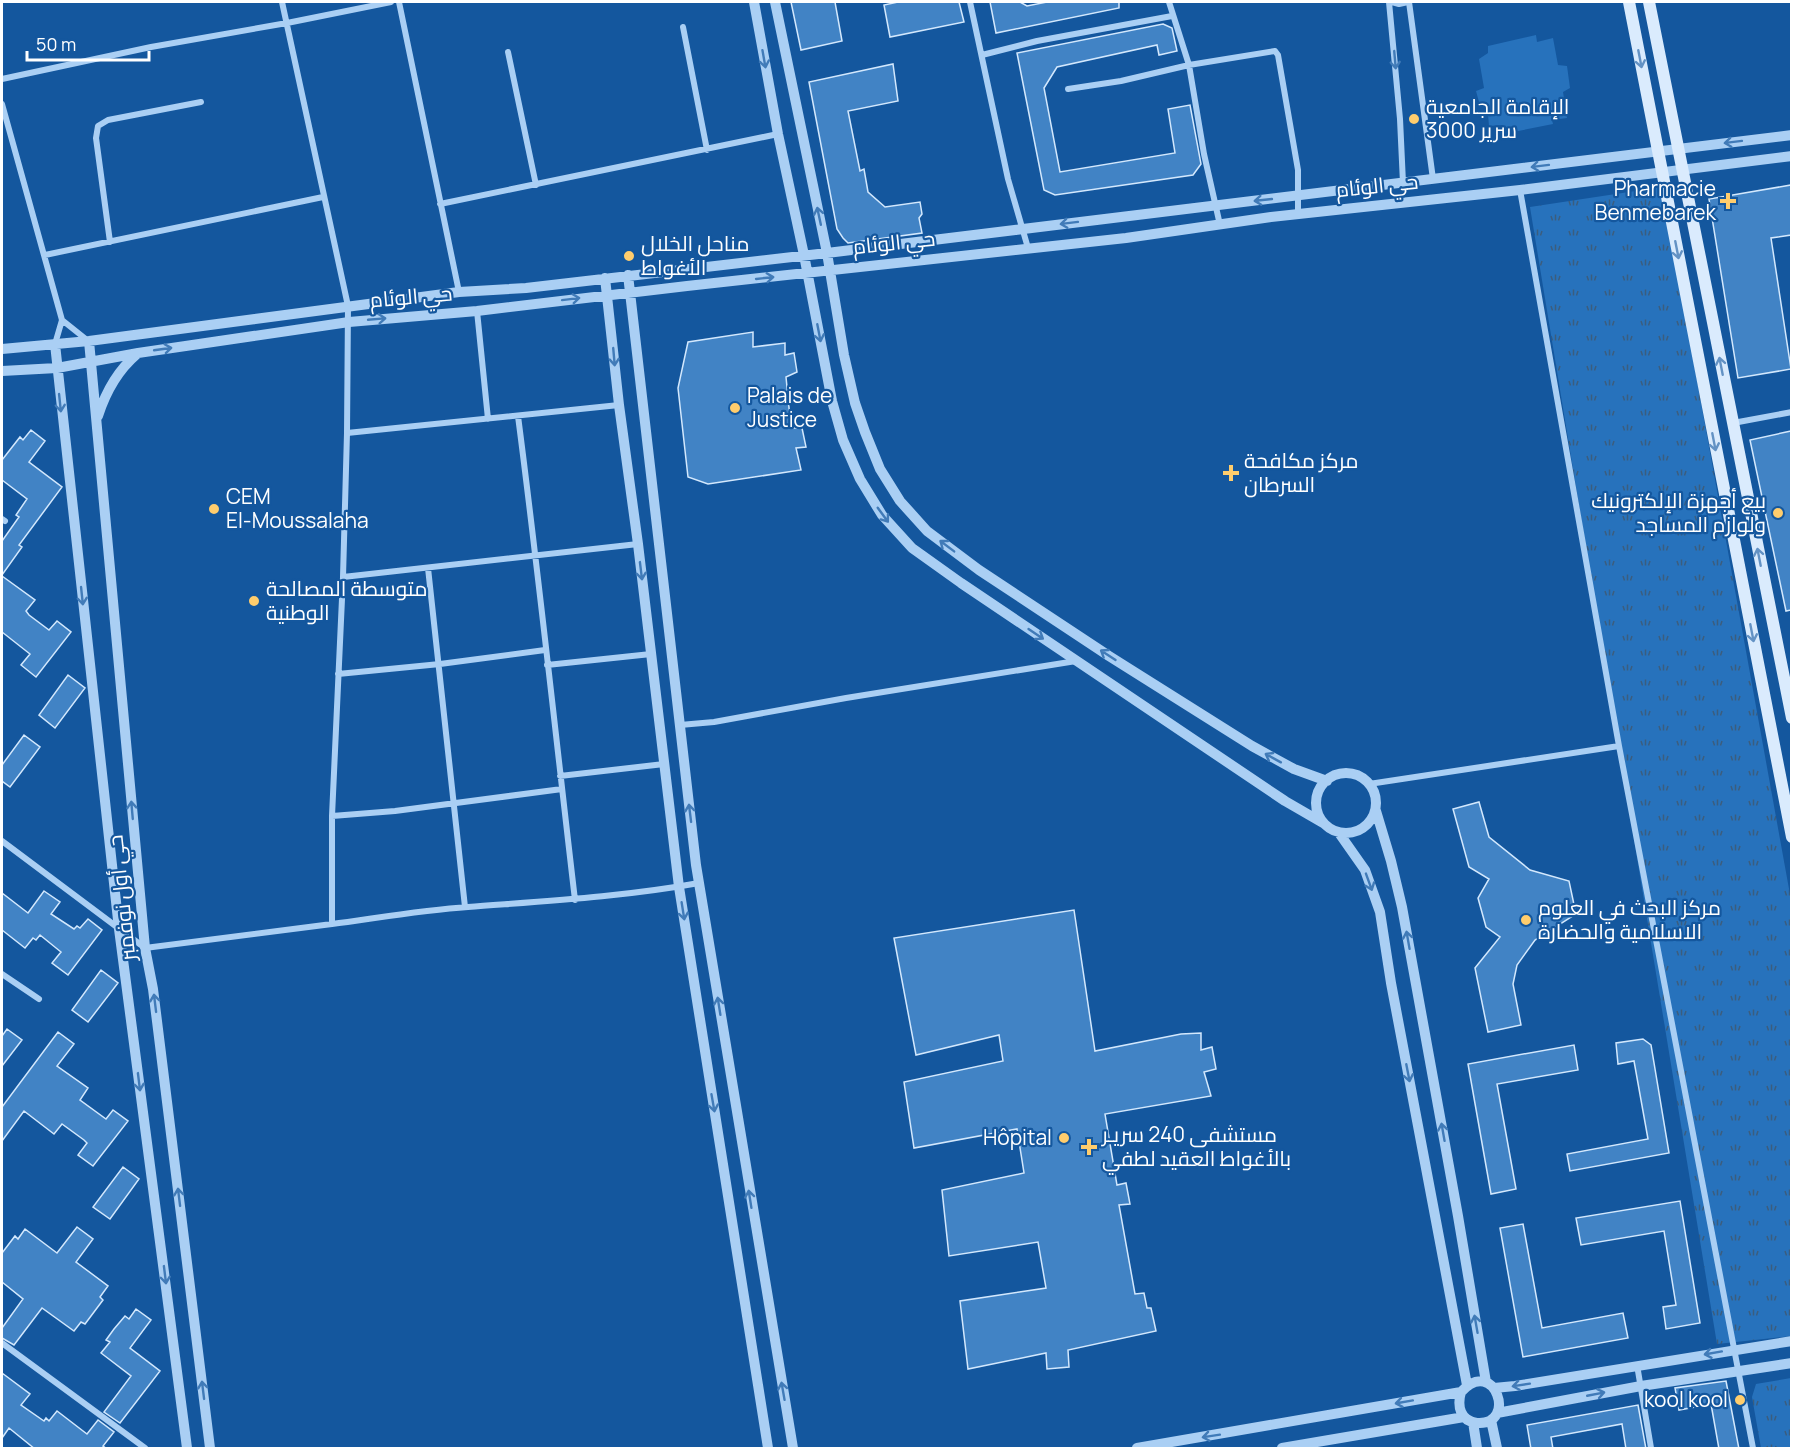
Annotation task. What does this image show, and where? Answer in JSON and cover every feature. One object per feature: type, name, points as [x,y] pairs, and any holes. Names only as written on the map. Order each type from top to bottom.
[{"type":"main road","points":[[1629,2],[1791,837]]},
{"type":"main road","points":[[1649,2],[1791,718]]},
{"type":"street","name":"حي الوئام","points":[[282,2],[348,306]]},
{"type":"street","points":[[2,80],[151,47],[391,2]]},
{"type":"street","points":[[399,2],[459,292]]},
{"type":"street","points":[[754,2],[832,401],[843,440],[860,479],[882,515],[912,548],[1285,801],[1339,833],[1365,870],[1380,912],[1464,1388],[1458,1401],[1459,1410],[1468,1420],[1477,1449]]},
{"type":"street","points":[[775,2],[827,253],[844,355],[865,432],[880,469],[894,492],[927,531],[979,570],[1109,656],[1232,733],[1294,769],[1327,781]]},
{"type":"street","points":[[970,2],[1008,179],[1028,248]]},
{"type":"street","points":[[1169,2],[1189,65],[1204,154],[1220,226]]},
{"type":"street","points":[[1403,183],[1391,2],[1399,4],[1408,2],[1433,179]]},
{"type":"street","points":[[982,55],[1037,41],[1172,16]]},
{"type":"street","points":[[683,27],[707,150]]},
{"type":"street","points":[[1068,89],[1275,51],[1278,55],[1298,170],[1298,215]]},
{"type":"street","points":[[508,52],[536,185]]},
{"type":"street","points":[[110,242],[96,138],[98,126],[108,120],[201,102]]},
{"type":"street","points":[[2,104],[62,320],[55,344]]},
{"type":"street","points":[[440,204],[778,134]]},
{"type":"street","name":"حي الوئام","points":[[2,349],[89,341],[459,292],[526,288],[827,253],[1791,135]]},
{"type":"street","name":"حي الوئام","points":[[2,371],[57,368],[138,353],[349,322],[477,311],[1220,226],[1791,156]]},
{"type":"street","points":[[1520,190],[1618,746],[1753,1449]]},
{"type":"street","points":[[45,255],[323,197]]},
{"type":"street","points":[[628,275],[699,883],[753,1220],[793,1449]]},
{"type":"street","points":[[605,278],[679,887],[768,1449]]},
{"type":"street","points":[[332,924],[332,816],[343,577],[348,306]]},
{"type":"street","points":[[477,311],[488,419]]},
{"type":"street","points":[[62,320],[89,341]]},
{"type":"street","name":"حي أول نوفمبر","points":[[89,341],[145,948],[153,989],[210,1449]]},
{"type":"street","name":"حي أول نوفمبر","points":[[55,344],[119,928],[188,1449]]},
{"type":"street","points":[[96,422],[105,395],[115,377],[124,365],[138,353]]},
{"type":"street","points":[[347,433],[619,405]]},
{"type":"street","points":[[1733,423],[1791,412]]},
{"type":"street","points":[[518,416],[575,900]]},
{"type":"street","points":[[343,577],[638,544]]},
{"type":"street","points":[[428,568],[465,907]]},
{"type":"street","points":[[338,674],[440,664],[545,650]]},
{"type":"street","points":[[546,664],[651,654]]},
{"type":"street","points":[[680,725],[714,722],[1077,661]]},
{"type":"street","points":[[1369,784],[1618,746]]},
{"type":"street","points":[[560,776],[664,764]]},
{"type":"street","points":[[1323,823],[1317,806],[1321,788],[1327,781],[1344,773],[1354,774],[1369,784],[1374,792],[1376,811],[1402,907],[1490,1385],[1499,1395],[1500,1404],[1494,1416],[1497,1449]]},
{"type":"street","points":[[332,816],[455,804],[562,789]]},
{"type":"street","points":[[1339,833],[1358,831],[1372,819],[1376,811]]},
{"type":"street","points":[[2,841],[145,948],[465,907],[575,900],[699,883]]},
{"type":"street","points":[[2,974],[39,999]]},
{"type":"street","points":[[1137,1449],[1464,1388],[1476,1381],[1490,1385],[1515,1386],[1791,1341]]},
{"type":"street","points":[[2,1343],[145,1449]]},
{"type":"street","points":[[1282,1449],[1468,1420],[1482,1423],[1494,1416],[1641,1386],[1791,1363]]},
{"type":"street","points":[[1637,1365],[1651,1449]]},
{"type":"green space","points":[[1536,35],[1537,42],[1553,38],[1558,65],[1567,66],[1570,88],[1563,92],[1567,118],[1552,120],[1553,124],[1508,133],[1503,125],[1489,126],[1487,102],[1479,102],[1476,91],[1484,88],[1479,59],[1488,53],[1488,46]]},
{"type":"green space","points":[[1662,187],[1791,900],[1791,1336],[1717,1344],[1530,207]]},
{"type":"green space","points":[[1791,1378],[1791,1448],[1761,1448],[1752,1397],[1756,1384]]},
{"type":"building","points":[[791,2],[835,2],[842,41],[801,50]]},
{"type":"building","points":[[898,2],[959,2],[964,22],[890,37],[884,5]]},
{"type":"building","points":[[990,2],[1020,2],[1027,6],[1047,2],[1119,2],[1119,8],[996,33]]},
{"type":"building","points":[[1163,24],[1172,28],[1177,51],[1159,55],[1157,45],[1057,67],[1044,88],[1060,172],[1175,153],[1168,109],[1190,105],[1201,164],[1193,175],[1055,195],[1044,190],[1017,53]]},
{"type":"building","points":[[893,64],[898,101],[848,111],[860,171],[864,169],[868,192],[885,207],[920,202],[922,214],[919,218],[922,233],[848,243],[837,229],[809,82]]},
{"type":"building","points":[[1791,185],[1791,235],[1771,238],[1791,369],[1738,378],[1709,199]]},
{"type":"building","name":"Palais de Justice","points":[[753,332],[753,347],[785,343],[785,355],[794,353],[797,372],[786,377],[791,428],[802,428],[806,447],[796,448],[801,470],[708,484],[688,477],[678,388],[688,342]]},
{"type":"building","points":[[31,430],[45,441],[29,462],[62,487],[19,545],[22,547],[2,575],[2,541],[19,517],[16,515],[27,499],[2,480],[2,460],[20,437],[23,440]]},
{"type":"building","points":[[1791,431],[1791,610],[1786,611],[1750,440]]},
{"type":"building","points":[[2,576],[35,600],[26,611],[29,615],[49,630],[57,621],[71,632],[36,677],[21,665],[30,654],[2,632]]},
{"type":"building","points":[[68,675],[85,688],[55,728],[39,715]]},
{"type":"building","points":[[24,735],[40,747],[10,787],[2,781],[2,765]]},
{"type":"building","name":"مركز البحث في العلوم الاسلامية والحضارة","points":[[1479,802],[1489,837],[1530,870],[1569,881],[1576,914],[1535,940],[1517,965],[1513,984],[1521,1025],[1488,1032],[1475,968],[1500,937],[1486,927],[1478,898],[1489,879],[1469,867],[1453,809]]},
{"type":"building","points":[[44,891],[60,902],[51,914],[74,929],[77,926],[80,928],[88,919],[102,930],[68,975],[52,963],[61,952],[40,935],[36,940],[33,938],[25,948],[2,930],[2,893],[28,913]]},
{"type":"building","name":"Hôpital","points":[[1074,910],[1095,1051],[1181,1034],[1201,1033],[1201,1050],[1212,1047],[1216,1069],[1204,1072],[1211,1096],[1105,1114],[1117,1185],[1126,1183],[1130,1204],[1119,1205],[1135,1294],[1144,1293],[1147,1308],[1151,1308],[1156,1331],[1068,1350],[1069,1367],[1047,1369],[1046,1353],[968,1369],[960,1301],[1046,1288],[1038,1242],[949,1256],[942,1190],[1024,1173],[1017,1129],[914,1148],[904,1082],[1003,1061],[999,1035],[916,1055],[894,938]]},
{"type":"building","points":[[101,970],[118,983],[88,1022],[72,1010]]},
{"type":"building","points":[[7,1029],[22,1040],[2,1066],[2,1036]]},
{"type":"building","points":[[58,1032],[74,1044],[57,1066],[88,1088],[80,1100],[106,1119],[113,1110],[128,1121],[93,1166],[78,1155],[87,1143],[84,1140],[62,1124],[54,1134],[24,1111],[2,1141],[2,1107]]},
{"type":"building","points":[[1643,1039],[1651,1045],[1669,1153],[1570,1171],[1567,1154],[1648,1139],[1634,1061],[1618,1064],[1616,1043]]},
{"type":"building","points":[[1574,1045],[1578,1070],[1497,1084],[1516,1189],[1491,1194],[1468,1064]]},
{"type":"building","points":[[123,1167],[139,1179],[110,1219],[93,1207]]},
{"type":"building","points":[[1680,1201],[1700,1323],[1666,1329],[1663,1307],[1676,1305],[1664,1231],[1581,1245],[1576,1218]]},
{"type":"building","points":[[1523,1224],[1542,1328],[1623,1313],[1628,1338],[1523,1357],[1500,1228]]},
{"type":"building","points":[[77,1227],[93,1239],[76,1262],[108,1286],[100,1297],[103,1300],[85,1324],[81,1322],[74,1331],[42,1308],[14,1345],[2,1338],[2,1328],[23,1299],[2,1282],[2,1253],[15,1236],[18,1239],[25,1229],[57,1253]]},
{"type":"building","points":[[136,1309],[151,1320],[130,1348],[160,1371],[120,1423],[104,1412],[131,1376],[101,1353],[110,1342],[106,1340],[114,1329],[125,1316],[129,1319]]},
{"type":"building","points":[[2,1373],[30,1394],[21,1405],[44,1421],[46,1418],[49,1421],[57,1411],[87,1434],[98,1420],[114,1432],[103,1446],[107,1449],[35,1449],[9,1428],[2,1438]]},
{"type":"building","points":[[1726,1381],[1739,1449],[1719,1449],[1711,1404],[1679,1410],[1675,1388]]},
{"type":"building","points":[[1638,1405],[1646,1449],[1626,1449],[1622,1424],[1551,1437],[1553,1449],[1531,1449],[1527,1425]]},
{"type":"place","name":"الإقامة الجامعية 3000 سرير","points":[[1414,119]]},
{"type":"place","name":"Pharmacie Benmebarek","points":[[1728,201]]},
{"type":"place","name":"مناحل الخلال الأغواط","points":[[629,256]]},
{"type":"place","name":"Palais de Justice","points":[[735,408]]},
{"type":"place","name":"مركز مكافحة السرطان","points":[[1231,473]]},
{"type":"place","name":"CEM El-Moussalaha","points":[[214,509]]},
{"type":"place","name":"بيع أجهزة الإلكترونيك ولوازم المساجد","points":[[1778,513]]},
{"type":"place","name":"متوسطة المصالحة الوطنية","points":[[254,601]]},
{"type":"place","name":"مركز البحث في العلوم الاسلامية والحضارة","points":[[1526,920]]},
{"type":"place","name":"Hôpital","points":[[1064,1138]]},
{"type":"place","name":"مستشفى 240 سريـر بالأغواط العقيد لطفي","points":[[1089,1147]]},
{"type":"place","name":"kool kool","points":[[1740,1400]]}]
